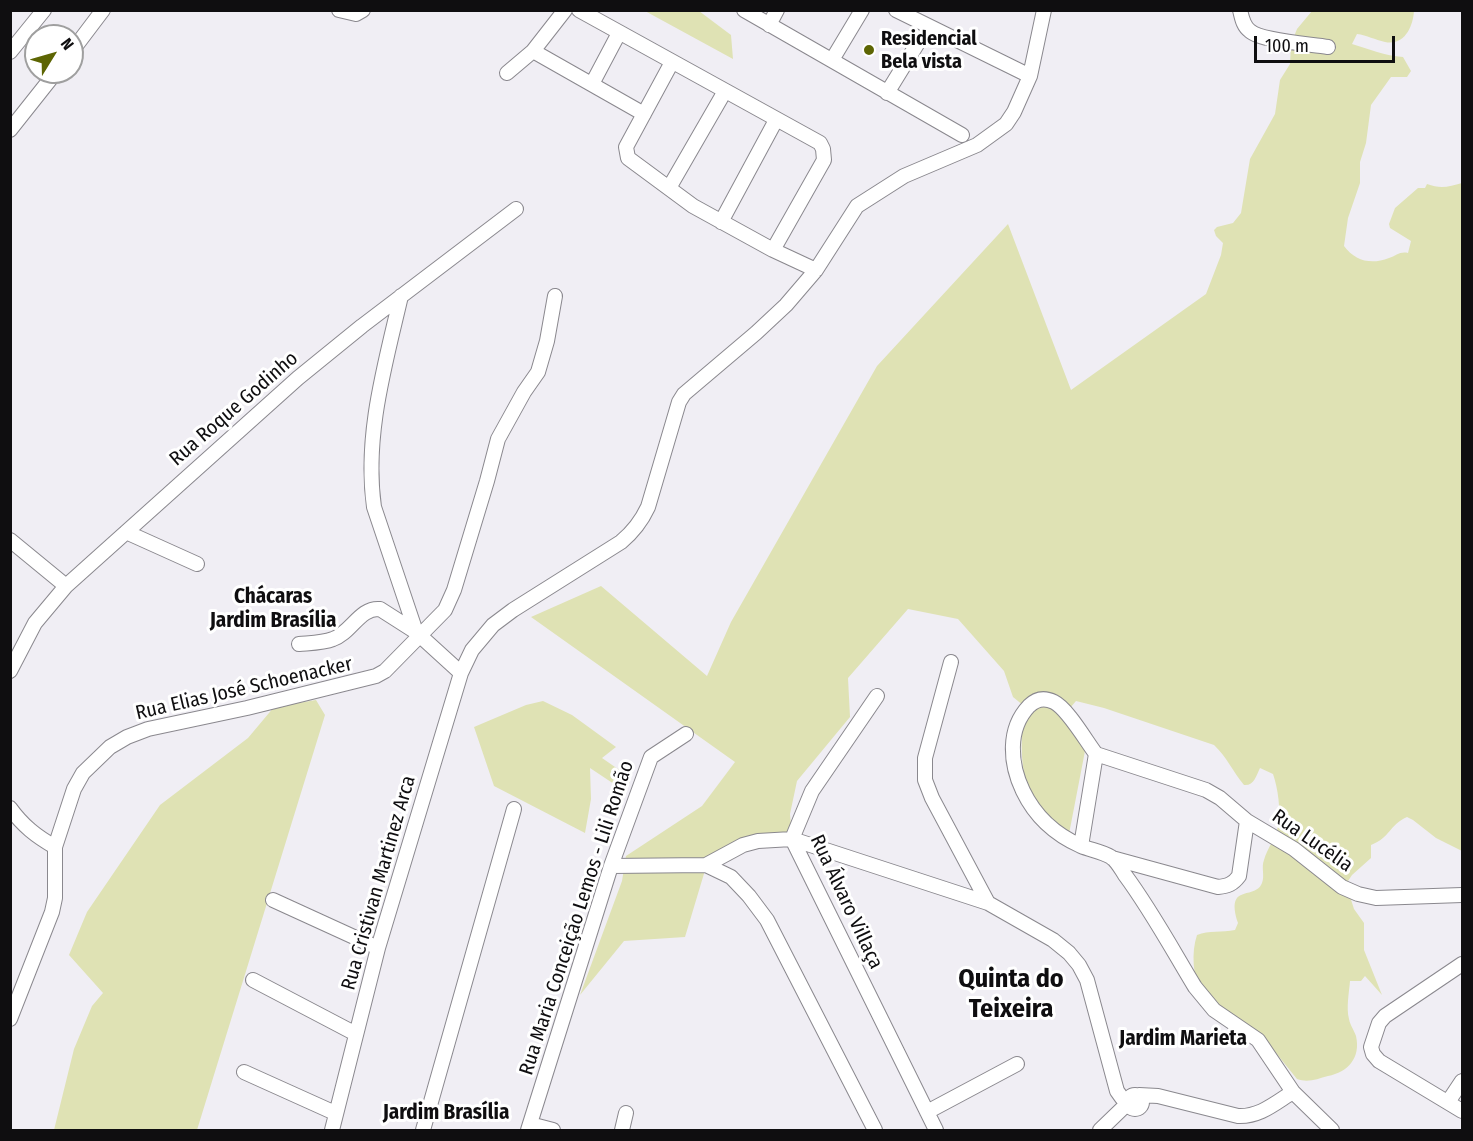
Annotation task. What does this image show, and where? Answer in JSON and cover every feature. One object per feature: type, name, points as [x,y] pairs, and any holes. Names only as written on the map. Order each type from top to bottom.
[{"type":"street","points":[[10,52],[45,10]]},
{"type":"street","points":[[84,35],[103,10]]},
{"type":"street","points":[[339,10],[359,12]]},
{"type":"street","points":[[507,73],[533,51],[566,10]]},
{"type":"street","points":[[579,10],[820,143],[824,160],[773,250]]},
{"type":"street","points":[[744,10],[962,135]]},
{"type":"street","points":[[769,25],[777,10]]},
{"type":"street","points":[[832,60],[862,10]]},
{"type":"street","points":[[896,10],[1030,76]]},
{"type":"street","name":"Rua Cristivan Martinez Arca","points":[[332,1131],[378,948],[461,673],[472,650],[493,626],[513,610],[621,543],[632,533],[642,521],[648,507],[679,402],[684,393],[772,319],[816,270],[857,206],[904,176],[977,145],[1006,124],[1030,76],[1044,10]]},
{"type":"street","points":[[1240,10],[1243,22],[1249,31],[1259,37],[1328,47]]},
{"type":"street","points":[[592,84],[619,33]]},
{"type":"street","points":[[887,93],[919,41]]},
{"type":"street","points":[[533,51],[644,114]]},
{"type":"street","points":[[672,62],[626,147],[627,155],[693,206],[773,250],[816,270]]},
{"type":"street","points":[[10,130],[46,84]]},
{"type":"street","points":[[669,188],[724,91]]},
{"type":"street","points":[[721,222],[777,120]]},
{"type":"street","name":"Rua Roque Godinho","points":[[10,671],[35,623],[66,586],[298,378],[516,209]]},
{"type":"street","points":[[401,296],[382,380],[372,443],[371,488],[379,527],[418,634]]},
{"type":"street","name":"Rua Elias José Schoenacker","points":[[10,1019],[52,912],[55,898],[55,848],[74,789],[82,772],[110,747],[148,729],[366,680],[385,671],[418,634],[445,610],[454,590],[498,439],[537,372],[547,341],[555,296]]},
{"type":"street","points":[[126,532],[197,564]]},
{"type":"street","points":[[10,540],[66,586]]},
{"type":"street","points":[[299,644],[333,639],[342,634],[367,611],[373,608],[380,609],[418,634],[461,673]]},
{"type":"street","points":[[951,662],[924,758],[926,780],[932,798],[988,903]]},
{"type":"street","name":"Rua Álvaro Villaça","points":[[877,696],[812,791],[792,840],[936,1131]]},
{"type":"street","points":[[1081,846],[1096,754],[1065,711],[1055,702],[1044,699],[1034,701],[1023,712],[1016,724],[1012,740],[1016,773],[1023,790],[1044,820],[1061,835],[1081,846],[1112,858],[1218,887],[1227,886],[1239,876],[1247,821]]},
{"type":"street","name":"Rua Maria Conceição Lemos - Lili Romão","points":[[529,1127],[610,866],[651,757],[686,734]]},
{"type":"street","name":"Rua Lucélia","points":[[1096,754],[1206,790],[1220,798],[1247,821],[1294,849],[1342,887],[1358,894],[1377,898],[1462,895]]},
{"type":"street","points":[[10,808],[34,835],[55,848]]},
{"type":"street","points":[[423,1131],[514,809]]},
{"type":"street","points":[[706,866],[743,845],[758,841],[792,840],[988,903],[1053,940],[1079,965],[1087,980],[1119,1095],[1134,1101]]},
{"type":"street","points":[[1112,858],[1139,894],[1200,994],[1214,1010],[1257,1040],[1293,1092],[1332,1131]]},
{"type":"street","points":[[610,866],[706,866],[731,877],[767,920],[875,1131]]},
{"type":"street","points":[[1139,894],[1147,866]]},
{"type":"street","points":[[273,900],[378,948]]},
{"type":"street","points":[[1462,964],[1385,1016],[1374,1032],[1371,1047],[1372,1054],[1379,1061],[1462,1111]]},
{"type":"street","points":[[253,980],[356,1034]]},
{"type":"street","points":[[927,1112],[1017,1064]]},
{"type":"street","points":[[244,1072],[335,1113]]},
{"type":"street","points":[[1448,1102],[1462,1081]]},
{"type":"street","points":[[1102,1128],[1134,1101],[1158,1096],[1238,1116],[1247,1116],[1257,1115],[1293,1092]]},
{"type":"street","points":[[622,1131],[626,1113]]},
{"type":"street","points":[[529,1127],[553,1131]]},
{"type":"green space","points":[[645,11],[699,11],[731,35],[733,59]]},
{"type":"green space","points":[[1312,11],[1414,11],[1407,34],[1398,41],[1385,42],[1357,34],[1352,44],[1383,54],[1403,57],[1411,71],[1407,77],[1391,77],[1371,105],[1366,143],[1360,162],[1360,183],[1348,218],[1344,246],[1348,251],[1358,258],[1370,261],[1408,253],[1411,241],[1390,228],[1389,224],[1395,208],[1418,188],[1425,188],[1427,184],[1445,187],[1462,183],[1462,851],[1436,838],[1407,817],[1396,824],[1382,839],[1371,845],[1371,858],[1352,875],[1346,884],[1354,909],[1364,923],[1364,950],[1382,995],[1365,976],[1361,981],[1350,981],[1348,1015],[1357,1044],[1357,1051],[1351,1063],[1335,1074],[1313,1080],[1297,1079],[1263,1037],[1201,993],[1196,979],[1194,957],[1197,935],[1235,930],[1238,923],[1235,902],[1242,894],[1253,891],[1262,883],[1263,863],[1276,834],[1279,819],[1273,774],[1260,768],[1252,782],[1244,785],[1214,745],[1104,708],[1076,701],[1065,714],[1085,751],[1069,834],[1044,813],[1033,798],[1028,786],[1022,760],[1024,706],[1013,697],[1004,671],[958,619],[908,609],[848,678],[850,717],[797,781],[790,814],[793,847],[743,847],[706,867],[685,937],[624,941],[580,995],[622,881],[626,856],[702,806],[735,762],[531,617],[601,586],[707,676],[731,622],[877,366],[1008,224],[1071,390],[1206,294],[1221,255],[1223,243],[1214,230],[1233,223],[1241,213],[1250,159],[1275,114],[1280,80],[1290,64],[1291,44],[1297,29]]},
{"type":"green space","points":[[316,700],[325,715],[197,1130],[54,1130],[74,1049],[92,1006],[103,993],[69,955],[87,912],[160,805],[248,738],[274,707]]},
{"type":"green space","points":[[543,701],[572,715],[616,747],[602,758],[631,778],[626,792],[590,768],[591,799],[585,833],[494,786],[474,727],[526,705]]},
{"type":"place","name":"Residencial Bela vista","points":[[869,50]]},
{"type":"district","name":"Chácaras Jardim Brasília","points":[[273,609]]},
{"type":"district","name":"Quinta do Teixeira","points":[[1011,995]]},
{"type":"district","name":"Jardim Marieta","points":[[1183,1039]]},
{"type":"district","name":"Jardim Brasília","points":[[446,1113]]}]
